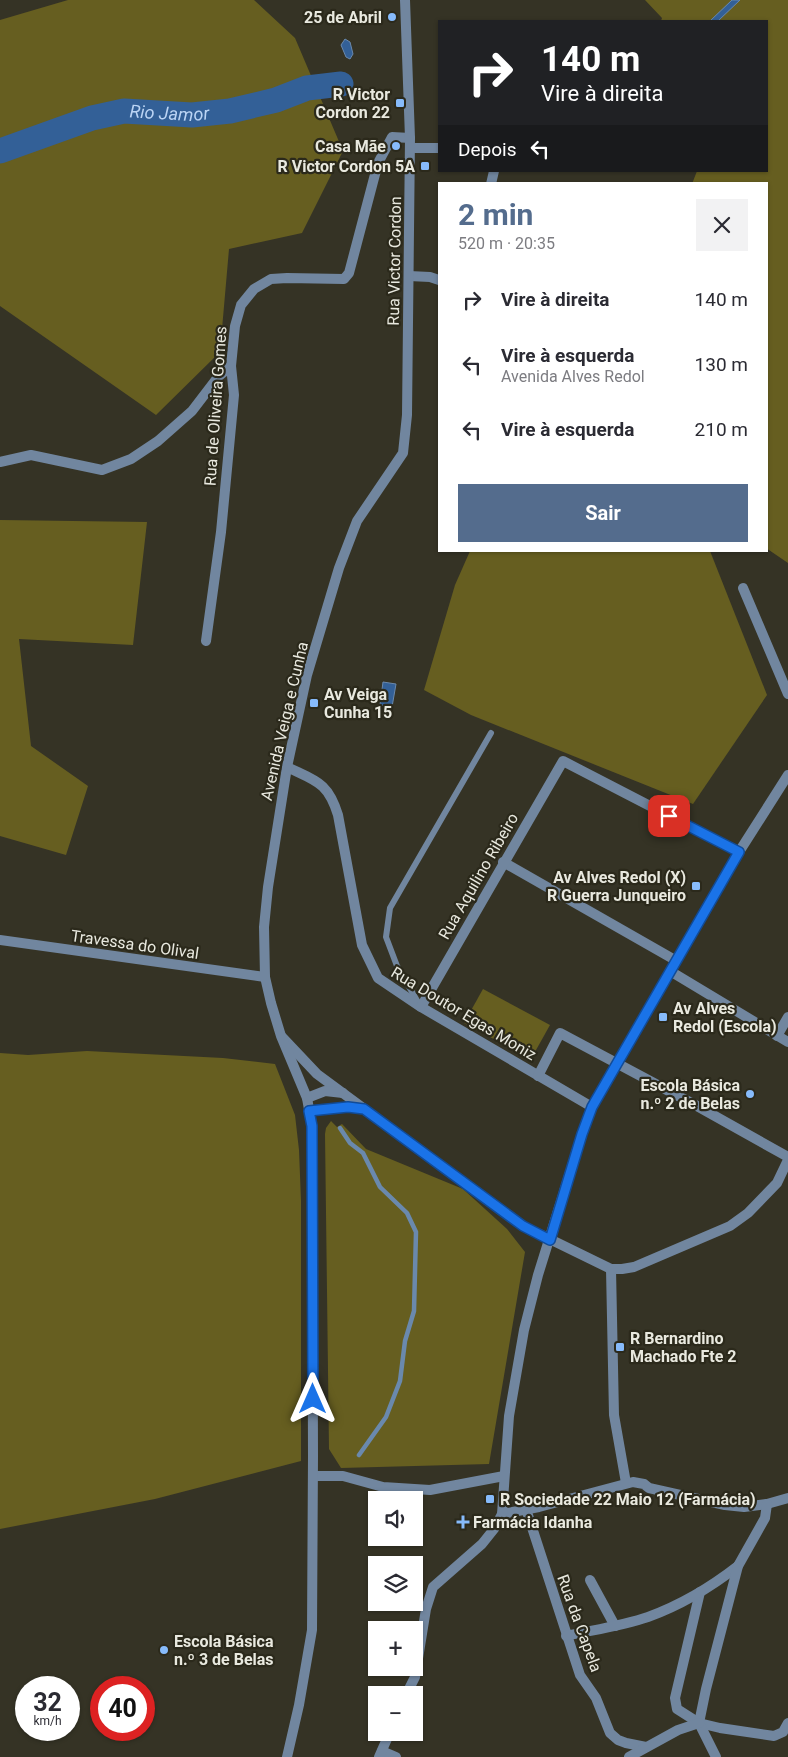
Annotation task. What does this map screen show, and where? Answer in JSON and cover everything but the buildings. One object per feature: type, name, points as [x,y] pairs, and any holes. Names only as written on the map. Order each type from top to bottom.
[{"type":"street","name":"Rua Victor Cordon","points":[[405,0],[410,143],[408,345]]},
{"type":"street","name":"Rua de Oliveira Gomes","points":[[206,641],[221,532],[234,395],[231,366],[235,326],[241,305],[254,289],[271,279],[344,279],[349,273],[378,163],[392,137],[410,143]]},
{"type":"street","points":[[410,143],[438,148]]},
{"type":"street","points":[[409,276],[436,276]]},
{"type":"street","name":"Avenida Veiga e Cunha","points":[[408,345],[407,415],[403,452],[357,521],[339,568],[307,674],[287,766],[268,887],[264,926],[265,977],[282,1036],[317,1074],[523,1226],[611,1269]]},
{"type":"street","points":[[0,462],[31,455],[102,470],[131,459],[158,441],[192,411],[218,377],[231,366]]},
{"type":"street","points":[[743,588],[788,694]]},
{"type":"street","name":"Rua Aquilino Ribeiro","points":[[421,1007],[562,761],[739,852]]},
{"type":"street","name":"Rua Doutor Egas Moniz","points":[[287,766],[320,783],[333,798],[338,815],[362,945],[378,978],[421,1007],[592,1107]]},
{"type":"street","points":[[410,1686],[415,1677],[426,1609],[433,1586],[482,1544],[494,1530],[502,1514],[509,1416],[524,1330],[538,1276],[592,1107],[675,960],[739,852],[788,775]]},
{"type":"street","points":[[503,862],[675,960]]},
{"type":"street","name":"Travessa do Olival","points":[[0,940],[265,977]]},
{"type":"street","points":[[670,971],[788,1042]]},
{"type":"street","points":[[778,1036],[788,1017]]},
{"type":"street","name":"Rua Doutor Egas Moniz","points":[[538,1076],[560,1033],[618,1063]]},
{"type":"street","points":[[282,1036],[307,1098],[312,1126],[312,1630],[300,1705],[286,1757]]},
{"type":"street","points":[[618,1063],[788,1159],[777,1183],[748,1212],[730,1226],[634,1267],[611,1269],[614,1415],[626,1483]]},
{"type":"street","points":[[307,1098],[325,1091],[344,1093]]},
{"type":"street","points":[[309,1111],[348,1107],[364,1109]]},
{"type":"street","points":[[313,1476],[343,1476],[383,1487],[430,1490],[504,1476]]},
{"type":"street","points":[[502,1514],[526,1510],[632,1482],[644,1484],[649,1488],[724,1505],[744,1507],[767,1504],[788,1498]]},
{"type":"street","points":[[716,1757],[699,1723],[738,1566],[765,1518],[767,1504]]},
{"type":"street","name":"Rua da Capela","points":[[526,1510],[580,1675],[596,1698],[610,1733],[618,1740],[646,1747]]},
{"type":"street","points":[[566,1636],[615,1626],[647,1617],[675,1606],[700,1592],[738,1566]]},
{"type":"street","points":[[590,1580],[615,1626]]},
{"type":"street","points":[[700,1592],[675,1698],[677,1709],[699,1723],[774,1736],[783,1732],[788,1723]]},
{"type":"street","points":[[629,1757],[678,1730],[699,1723]]},
{"type":"street","points":[[386,1741],[380,1754],[396,1757]]},
{"type":"lane","points":[[421,1007],[397,966],[386,937],[390,908],[491,733]]},
{"type":"shaded area","points":[[68,0],[254,0],[295,38],[343,151],[302,233],[229,249],[220,352],[156,415],[0,306],[0,20]]},
{"type":"shaded area","points":[[645,0],[788,0],[788,563],[768,549],[768,182],[693,182],[697,172],[768,172],[768,20],[661,20],[662,18]]},
{"type":"shaded area","points":[[0,520],[147,522],[133,645],[19,639],[31,746],[88,786],[66,855],[0,836]]},
{"type":"shaded area","points":[[470,552],[710,552],[767,695],[693,804],[471,715],[424,690],[455,585]]},
{"type":"shaded area","points":[[483,989],[550,1025],[531,1059],[464,1023]]},
{"type":"shaded area","points":[[87,1051],[223,1058],[275,1064],[295,1115],[299,1150],[301,1201],[301,1461],[155,1499],[0,1529],[0,1053],[28,1055]]},
{"type":"shaded area","points":[[331,1121],[337,1127],[342,1124],[366,1149],[463,1189],[507,1229],[525,1252],[489,1464],[341,1468],[329,1449],[325,1134],[326,1128]]},
{"type":"water","points":[[732,0],[740,0],[719,20],[711,20]]},
{"type":"water","points":[[345,39],[350,42],[353,54],[350,59],[346,57],[341,45]]},
{"type":"water","points":[[383,682],[396,684],[392,707],[380,705]]},
{"type":"waterway","name":"Rio Jamor","points":[[0,151],[92,118],[124,111],[192,115],[230,111],[276,100],[307,88],[341,84]]},
{"type":"waterway","points":[[340,1128],[350,1143],[363,1153],[380,1187],[407,1213],[416,1232],[414,1311],[405,1341],[400,1381],[386,1417],[359,1455]]},
{"type":"place","name":"25 de Abril","points":[[392,17]]},
{"type":"place","name":"R Victor Cordon 22","points":[[400,103]]},
{"type":"place","name":"Casa Mãe","points":[[396,146]]},
{"type":"place","name":"R Victor Cordon 5A","points":[[425,166]]},
{"type":"place","name":"Av Veiga Cunha 15","points":[[314,703]]},
{"type":"place","name":"Av Alves Redol (X) R Guerra Junqueiro","points":[[696,886]]},
{"type":"place","name":"Av Alves Redol (Escola)","points":[[663,1017]]},
{"type":"place","name":"Escola Básica n.º 2 de Belas","points":[[750,1094]]},
{"type":"place","name":"R Bernardino Machado Fte 2","points":[[620,1347]]},
{"type":"place","name":"R Sociedade 22 Maio 12 (Farmácia)","points":[[490,1499]]},
{"type":"place","name":"Farmácia Idanha","points":[[463,1522]]},
{"type":"place","name":"Escola Básica n.º 3 de Belas","points":[[164,1650]]},
{"type":"route","points":[[313,1399],[312,1126],[309,1111],[348,1107],[364,1109],[523,1226],[550,1240],[592,1107],[675,960],[739,852],[669,816]]}]
